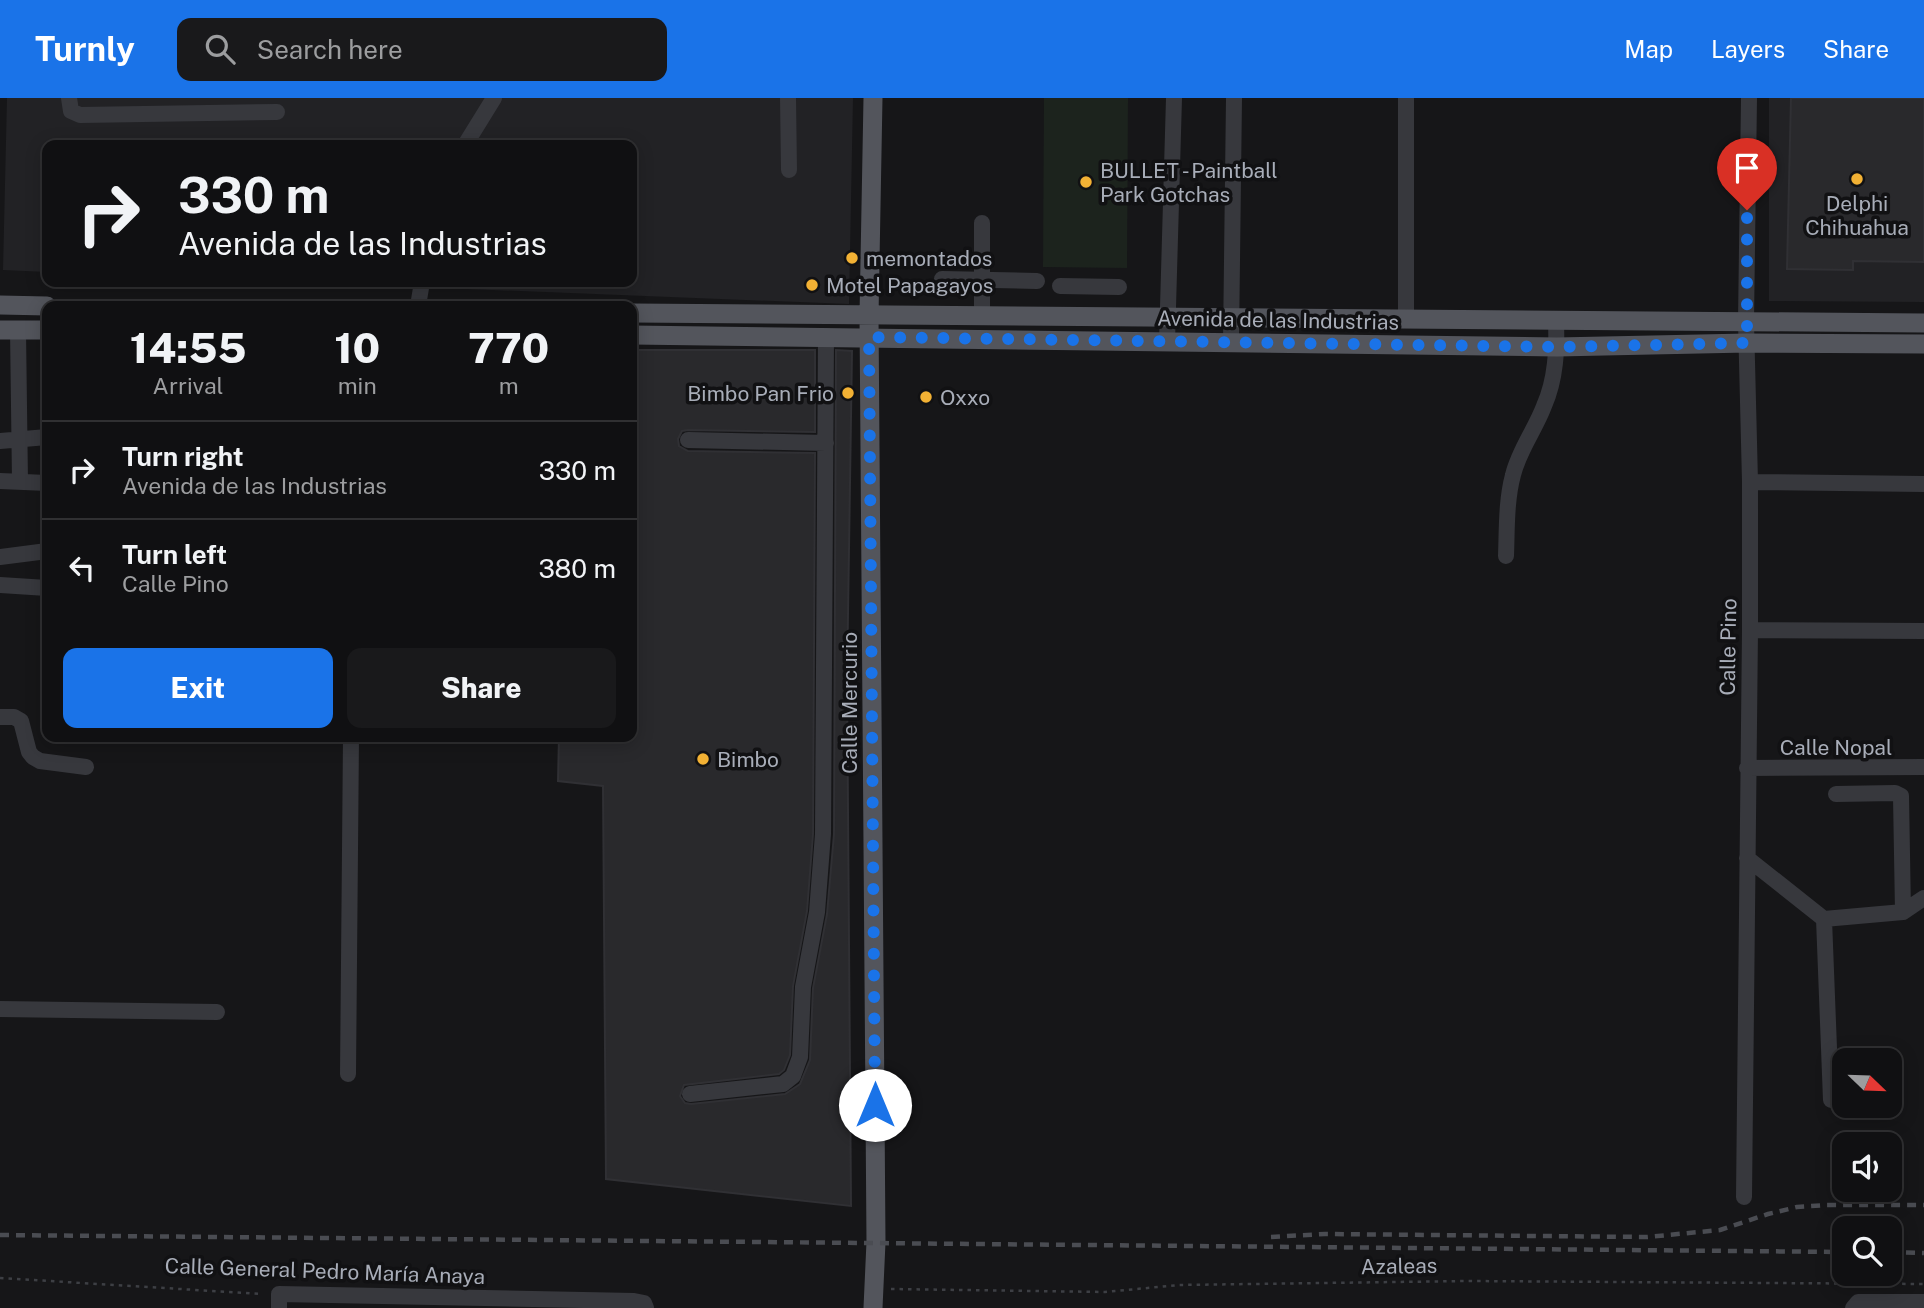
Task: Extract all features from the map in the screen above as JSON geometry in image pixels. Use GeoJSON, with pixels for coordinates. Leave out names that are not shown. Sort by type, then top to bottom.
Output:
{"type":"FeatureCollection","features":[{"type":"Feature","properties":{"kind":"main road","name":"Calle Mercurio"},"geometry":{"type":"LineString","coordinates":[[873,98],[869,337],[876,1242],[874,1298]]}},
{"type":"Feature","properties":{"kind":"main road"},"geometry":{"type":"LineString","coordinates":[[0,305],[42,306]]}},
{"type":"Feature","properties":{"kind":"main road","name":"Avenida de las Industrias"},"geometry":{"type":"LineString","coordinates":[[637,313],[800,326],[826,336],[1557,347],[1747,343],[1924,344]]}},
{"type":"Feature","properties":{"kind":"main road","name":"Avenida de las Industrias"},"geometry":{"type":"LineString","coordinates":[[637,335],[800,326],[869,316],[1924,323]]}},
{"type":"Feature","properties":{"kind":"main road"},"geometry":{"type":"LineString","coordinates":[[1436,344],[1437,320]]}},
{"type":"Feature","properties":{"kind":"main road"},"geometry":{"type":"LineString","coordinates":[[9,330],[42,330]]}},
{"type":"Feature","properties":{"kind":"street"},"geometry":{"type":"LineString","coordinates":[[69,98],[71,111],[80,115],[277,112]]}},
{"type":"Feature","properties":{"kind":"street"},"geometry":{"type":"LineString","coordinates":[[468,140],[494,98]]}},
{"type":"Feature","properties":{"kind":"street"},"geometry":{"type":"LineString","coordinates":[[788,98],[789,170]]}},
{"type":"Feature","properties":{"kind":"street"},"geometry":{"type":"LineString","coordinates":[[1167,342],[1174,98]]}},
{"type":"Feature","properties":{"kind":"street"},"geometry":{"type":"LineString","coordinates":[[1230,342],[1234,98]]}},
{"type":"Feature","properties":{"kind":"street"},"geometry":{"type":"LineString","coordinates":[[1406,98],[1406,319]]}},
{"type":"Feature","properties":{"kind":"street","name":"Calle Pino"},"geometry":{"type":"LineString","coordinates":[[1744,1198],[1750,630],[1746,322],[1749,98]]}},
{"type":"Feature","properties":{"kind":"street"},"geometry":{"type":"LineString","coordinates":[[982,223],[982,317]]}},
{"type":"Feature","properties":{"kind":"street"},"geometry":{"type":"LineString","coordinates":[[942,279],[1037,281]]}},
{"type":"Feature","properties":{"kind":"street"},"geometry":{"type":"LineString","coordinates":[[1060,286],[1119,287]]}},
{"type":"Feature","properties":{"kind":"street"},"geometry":{"type":"LineString","coordinates":[[1092,287],[1093,318]]}},
{"type":"Feature","properties":{"kind":"street"},"geometry":{"type":"LineString","coordinates":[[1506,556],[1512,475],[1544,407],[1550,388],[1557,347],[1556,320]]}},
{"type":"Feature","properties":{"kind":"street"},"geometry":{"type":"LineString","coordinates":[[9,330],[20,482]]}},
{"type":"Feature","properties":{"kind":"street"},"geometry":{"type":"LineString","coordinates":[[690,1094],[779,1086],[793,1076],[800,1057],[804,973],[817,912],[822,845],[826,336]]}},
{"type":"Feature","properties":{"kind":"street"},"geometry":{"type":"LineString","coordinates":[[0,441],[42,438]]}},
{"type":"Feature","properties":{"kind":"street"},"geometry":{"type":"LineString","coordinates":[[688,440],[826,443]]}},
{"type":"Feature","properties":{"kind":"street"},"geometry":{"type":"LineString","coordinates":[[0,481],[42,483]]}},
{"type":"Feature","properties":{"kind":"street"},"geometry":{"type":"LineString","coordinates":[[1750,482],[1924,484]]}},
{"type":"Feature","properties":{"kind":"street"},"geometry":{"type":"LineString","coordinates":[[0,557],[42,552]]}},
{"type":"Feature","properties":{"kind":"street"},"geometry":{"type":"LineString","coordinates":[[0,585],[42,587]]}},
{"type":"Feature","properties":{"kind":"street"},"geometry":{"type":"LineString","coordinates":[[1750,630],[1924,631]]}},
{"type":"Feature","properties":{"kind":"street"},"geometry":{"type":"LineString","coordinates":[[0,716],[14,717],[21,721],[29,752],[36,759],[86,767]]}},
{"type":"Feature","properties":{"kind":"street"},"geometry":{"type":"LineString","coordinates":[[348,1074],[351,742]]}},
{"type":"Feature","properties":{"kind":"street","name":"Calle Nopal"},"geometry":{"type":"LineString","coordinates":[[1747,768],[1924,767]]}},
{"type":"Feature","properties":{"kind":"street"},"geometry":{"type":"LineString","coordinates":[[1836,794],[1895,793],[1901,796],[1903,912]]}},
{"type":"Feature","properties":{"kind":"street"},"geometry":{"type":"LineString","coordinates":[[1746,858],[1824,919],[1903,912],[1924,898]]}},
{"type":"Feature","properties":{"kind":"street"},"geometry":{"type":"LineString","coordinates":[[1824,919],[1831,1100]]}},
{"type":"Feature","properties":{"kind":"street"},"geometry":{"type":"LineString","coordinates":[[0,1009],[217,1012]]}},
{"type":"Feature","properties":{"kind":"street","name":"Calle General Pedro María Anaya"},"geometry":{"type":"LineString","coordinates":[[279,1301],[640,1301],[646,1308]]}},
{"type":"Feature","properties":{"kind":"street"},"geometry":{"type":"LineString","coordinates":[[1853,1308],[1858,1302],[1922,1302]]}},
{"type":"Feature","properties":{"kind":"path","name":"Calle General Pedro María Anaya"},"geometry":{"type":"LineString","coordinates":[[0,1278],[279,1301]]}},
{"type":"Feature","properties":{"kind":"path","name":"Azaleas"},"geometry":{"type":"LineString","coordinates":[[874,1298],[1105,1292],[1179,1285],[1467,1281],[1924,1284]]}},
{"type":"Feature","properties":{"kind":"shaded area"},"geometry":{"type":"Polygon","coordinates":[[[7,98],[853,98],[849,304],[416,287],[637,287],[637,140],[42,140],[42,272],[3,270],[7,98]]]}},
{"type":"Feature","properties":{"kind":"shaded area","name":"BULLET - Paintball Park Gotchas"},"geometry":{"type":"Polygon","coordinates":[[[1044,98],[1128,98],[1127,268],[1043,267],[1044,98]]]}},
{"type":"Feature","properties":{"kind":"shaded area","name":"Delphi Chihuahua"},"geometry":{"type":"Polygon","coordinates":[[[1769,98],[1924,98],[1924,302],[1769,301],[1769,98]]]}},
{"type":"Feature","properties":{"kind":"building","name":"Delphi Chihuahua"},"geometry":{"type":"Polygon","coordinates":[[[1791,98],[1924,98],[1924,262],[1853,261],[1853,270],[1787,269],[1791,98]]]}},
{"type":"Feature","properties":{"kind":"building","name":"Bimbo"},"geometry":{"type":"Polygon","coordinates":[[[637,350],[815,350],[815,432],[688,430],[682,431],[678,439],[679,446],[688,451],[815,453],[813,834],[807,911],[793,986],[790,1055],[784,1070],[779,1074],[684,1085],[680,1096],[685,1103],[691,1104],[785,1094],[800,1084],[810,1060],[813,988],[827,914],[834,834],[836,350],[852,351],[847,680],[851,1206],[606,1179],[603,786],[558,781],[559,742],[637,742],[637,350]]]}},
{"type":"Feature","properties":{"kind":"railway"},"geometry":{"type":"LineString","coordinates":[[1271,1237],[1325,1234],[1647,1237],[1720,1230],[1797,1207],[1924,1205]]}},
{"type":"Feature","properties":{"kind":"railway"},"geometry":{"type":"LineString","coordinates":[[0,1235],[1832,1252]]}},
{"type":"Feature","properties":{"kind":"railway"},"geometry":{"type":"LineString","coordinates":[[1902,1252],[1924,1253]]}},
{"type":"Feature","properties":{"kind":"place","name":"Delphi Chihuahua"},"geometry":{"type":"Point","coordinates":[1857,179]}},
{"type":"Feature","properties":{"kind":"place","name":"BULLET - Paintball Park Gotchas"},"geometry":{"type":"Point","coordinates":[1086,182]}},
{"type":"Feature","properties":{"kind":"place","name":"memontados"},"geometry":{"type":"Point","coordinates":[852,258]}},
{"type":"Feature","properties":{"kind":"place","name":"Motel Papagayos"},"geometry":{"type":"Point","coordinates":[812,285]}},
{"type":"Feature","properties":{"kind":"place","name":"Bimbo Pan Frio"},"geometry":{"type":"Point","coordinates":[848,393]}},
{"type":"Feature","properties":{"kind":"place","name":"Oxxo"},"geometry":{"type":"Point","coordinates":[926,397]}},
{"type":"Feature","properties":{"kind":"place","name":"Bimbo"},"geometry":{"type":"Point","coordinates":[703,759]}},
{"type":"Feature","properties":{"kind":"route"},"geometry":{"type":"LineString","coordinates":[[875,1105],[869,337],[1557,347],[1747,343],[1747,210]]}}]}
